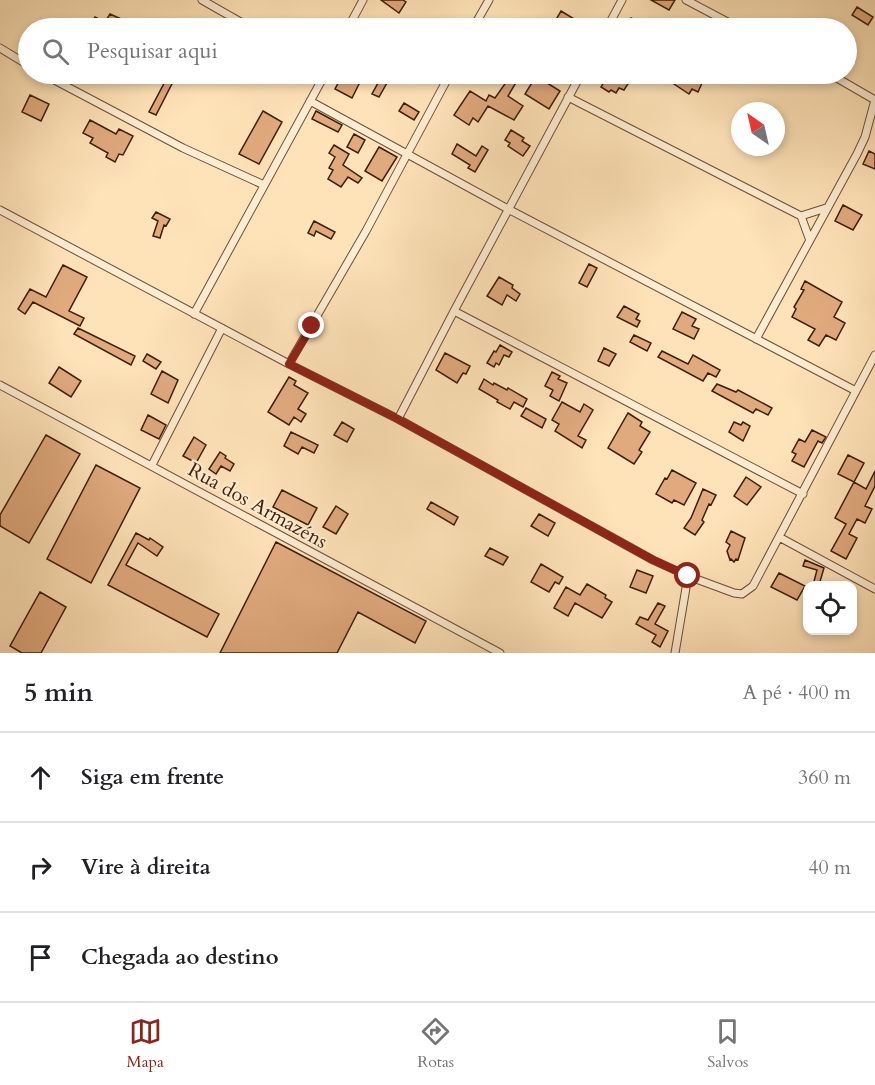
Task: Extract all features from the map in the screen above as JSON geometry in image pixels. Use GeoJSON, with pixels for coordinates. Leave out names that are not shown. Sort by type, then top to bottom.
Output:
{"type":"FeatureCollection","features":[{"type":"Feature","properties":{"kind":"street"},"geometry":{"type":"LineString","coordinates":[[202,0],[234,18]]}},
{"type":"Feature","properties":{"kind":"street"},"geometry":{"type":"LineString","coordinates":[[353,18],[363,0]]}},
{"type":"Feature","properties":{"kind":"street"},"geometry":{"type":"LineString","coordinates":[[479,18],[489,0]]}},
{"type":"Feature","properties":{"kind":"street"},"geometry":{"type":"LineString","coordinates":[[612,18],[622,0]]}},
{"type":"Feature","properties":{"kind":"street"},"geometry":{"type":"LineString","coordinates":[[686,0],[720,18]]}},
{"type":"Feature","properties":{"kind":"street"},"geometry":{"type":"LineString","coordinates":[[0,48],[18,59]]}},
{"type":"Feature","properties":{"kind":"street"},"geometry":{"type":"LineString","coordinates":[[62,84],[183,148],[264,184]]}},
{"type":"Feature","properties":{"kind":"street"},"geometry":{"type":"LineString","coordinates":[[194,314],[319,84]]}},
{"type":"Feature","properties":{"kind":"street"},"geometry":{"type":"LineString","coordinates":[[289,364],[326,302],[445,84]]}},
{"type":"Feature","properties":{"kind":"street"},"geometry":{"type":"LineString","coordinates":[[398,419],[575,84]]}},
{"type":"Feature","properties":{"kind":"street"},"geometry":{"type":"LineString","coordinates":[[756,339],[865,137],[875,100],[847,84]]}},
{"type":"Feature","properties":{"kind":"street"},"geometry":{"type":"LineString","coordinates":[[568,97],[801,216],[809,238]]}},
{"type":"Feature","properties":{"kind":"street"},"geometry":{"type":"LineString","coordinates":[[310,101],[508,209],[856,391]]}},
{"type":"Feature","properties":{"kind":"street"},"geometry":{"type":"LineString","coordinates":[[801,216],[826,208]]}},
{"type":"Feature","properties":{"kind":"street"},"geometry":{"type":"LineString","coordinates":[[0,210],[289,364],[398,419],[653,560],[734,593],[742,594],[753,586],[875,355]]}},
{"type":"Feature","properties":{"kind":"street"},"geometry":{"type":"LineString","coordinates":[[454,311],[803,494]]}},
{"type":"Feature","properties":{"kind":"street"},"geometry":{"type":"LineString","coordinates":[[152,465],[222,328]]}},
{"type":"Feature","properties":{"kind":"street","name":"Rua dos Armazéns"},"geometry":{"type":"LineString","coordinates":[[0,385],[500,653]]}},
{"type":"Feature","properties":{"kind":"street"},"geometry":{"type":"LineString","coordinates":[[779,537],[875,588]]}},
{"type":"Feature","properties":{"kind":"street"},"geometry":{"type":"LineString","coordinates":[[675,653],[688,576]]}},
{"type":"Feature","properties":{"kind":"building"},"geometry":{"type":"Polygon","coordinates":[[[381,0],[403,0],[406,2],[399,13],[381,0]]]}},
{"type":"Feature","properties":{"kind":"building"},"geometry":{"type":"Polygon","coordinates":[[[651,0],[675,0],[669,10],[651,0]]]}},
{"type":"Feature","properties":{"kind":"building"},"geometry":{"type":"Polygon","coordinates":[[[857,7],[873,17],[868,25],[852,15],[857,7]]]}},
{"type":"Feature","properties":{"kind":"building"},"geometry":{"type":"Polygon","coordinates":[[[561,11],[573,18],[557,18],[561,11]]]}},
{"type":"Feature","properties":{"kind":"building"},"geometry":{"type":"Polygon","coordinates":[[[110,14],[119,18],[108,18],[110,14]]]}},
{"type":"Feature","properties":{"kind":"building"},"geometry":{"type":"Polygon","coordinates":[[[164,84],[172,84],[156,115],[149,112],[164,84]]]}},
{"type":"Feature","properties":{"kind":"building"},"geometry":{"type":"Polygon","coordinates":[[[338,84],[359,84],[352,98],[335,89],[338,84]]]}},
{"type":"Feature","properties":{"kind":"building"},"geometry":{"type":"Polygon","coordinates":[[[378,84],[386,84],[379,97],[372,94],[378,84]]]}},
{"type":"Feature","properties":{"kind":"building"},"geometry":{"type":"Polygon","coordinates":[[[505,84],[515,84],[508,96],[523,106],[514,120],[488,106],[478,122],[473,118],[469,125],[454,115],[470,91],[486,101],[489,95],[495,98],[505,84]]]}},
{"type":"Feature","properties":{"kind":"building"},"geometry":{"type":"Polygon","coordinates":[[[531,84],[549,84],[560,91],[549,109],[525,94],[531,84]]]}},
{"type":"Feature","properties":{"kind":"building"},"geometry":{"type":"Polygon","coordinates":[[[603,84],[628,84],[624,90],[619,88],[616,93],[601,87],[603,84]]]}},
{"type":"Feature","properties":{"kind":"building"},"geometry":{"type":"Polygon","coordinates":[[[674,84],[702,84],[698,92],[692,89],[689,94],[674,84]]]}},
{"type":"Feature","properties":{"kind":"building"},"geometry":{"type":"Polygon","coordinates":[[[30,95],[49,104],[41,121],[22,112],[30,95]]]}},
{"type":"Feature","properties":{"kind":"building"},"geometry":{"type":"Polygon","coordinates":[[[404,103],[419,112],[414,120],[399,111],[404,103]]]}},
{"type":"Feature","properties":{"kind":"building"},"geometry":{"type":"Polygon","coordinates":[[[263,111],[282,122],[259,164],[239,154],[263,111]]]}},
{"type":"Feature","properties":{"kind":"building"},"geometry":{"type":"Polygon","coordinates":[[[316,111],[342,125],[338,132],[312,119],[316,111]]]}},
{"type":"Feature","properties":{"kind":"building"},"geometry":{"type":"Polygon","coordinates":[[[90,120],[116,134],[119,129],[133,136],[123,155],[119,154],[115,162],[106,157],[108,153],[90,143],[93,138],[83,133],[90,120]]]}},
{"type":"Feature","properties":{"kind":"building"},"geometry":{"type":"Polygon","coordinates":[[[511,130],[524,138],[522,141],[530,146],[523,156],[508,146],[510,143],[505,140],[511,130]]]}},
{"type":"Feature","properties":{"kind":"building"},"geometry":{"type":"Polygon","coordinates":[[[354,134],[365,140],[358,153],[347,147],[354,134]]]}},
{"type":"Feature","properties":{"kind":"building"},"geometry":{"type":"Polygon","coordinates":[[[457,144],[476,156],[482,146],[488,150],[475,172],[468,168],[470,165],[452,154],[457,144]]]}},
{"type":"Feature","properties":{"kind":"building"},"geometry":{"type":"Polygon","coordinates":[[[334,145],[349,154],[343,165],[362,178],[358,183],[348,177],[341,187],[328,179],[333,170],[329,168],[335,157],[329,153],[334,145]]]}},
{"type":"Feature","properties":{"kind":"building"},"geometry":{"type":"Polygon","coordinates":[[[379,147],[397,157],[382,181],[365,171],[379,147]]]}},
{"type":"Feature","properties":{"kind":"building"},"geometry":{"type":"Polygon","coordinates":[[[869,151],[875,154],[875,169],[863,164],[869,151]]]}},
{"type":"Feature","properties":{"kind":"building"},"geometry":{"type":"Polygon","coordinates":[[[843,205],[862,215],[853,230],[835,221],[843,205]]]}},
{"type":"Feature","properties":{"kind":"building"},"geometry":{"type":"Polygon","coordinates":[[[156,212],[170,219],[166,226],[164,225],[160,238],[153,236],[158,221],[152,218],[156,212]]]}},
{"type":"Feature","properties":{"kind":"building"},"geometry":{"type":"Polygon","coordinates":[[[314,221],[335,232],[331,239],[316,231],[314,236],[308,233],[314,221]]]}},
{"type":"Feature","properties":{"kind":"building"},"geometry":{"type":"Polygon","coordinates":[[[589,264],[597,268],[587,287],[579,283],[589,264]]]}},
{"type":"Feature","properties":{"kind":"building"},"geometry":{"type":"Polygon","coordinates":[[[63,265],[87,277],[69,311],[84,318],[80,326],[33,302],[25,314],[18,309],[30,289],[46,297],[63,265]]]}},
{"type":"Feature","properties":{"kind":"building"},"geometry":{"type":"Polygon","coordinates":[[[499,277],[513,285],[512,288],[520,294],[516,301],[507,295],[502,305],[487,296],[499,277]]]}},
{"type":"Feature","properties":{"kind":"building"},"geometry":{"type":"Polygon","coordinates":[[[805,281],[842,302],[834,317],[845,323],[836,340],[826,335],[819,346],[808,340],[815,329],[792,317],[796,309],[794,307],[804,290],[801,289],[805,281]]]}},
{"type":"Feature","properties":{"kind":"building"},"geometry":{"type":"Polygon","coordinates":[[[624,306],[639,314],[636,319],[640,321],[637,327],[617,317],[624,306]]]}},
{"type":"Feature","properties":{"kind":"building"},"geometry":{"type":"Polygon","coordinates":[[[682,312],[696,319],[692,326],[699,329],[694,339],[673,329],[682,312]]]}},
{"type":"Feature","properties":{"kind":"building"},"geometry":{"type":"Polygon","coordinates":[[[78,328],[135,356],[131,365],[74,334],[78,328]]]}},
{"type":"Feature","properties":{"kind":"building"},"geometry":{"type":"Polygon","coordinates":[[[634,335],[651,343],[647,351],[630,342],[634,335]]]}},
{"type":"Feature","properties":{"kind":"building"},"geometry":{"type":"Polygon","coordinates":[[[500,345],[512,352],[509,357],[504,355],[499,365],[496,363],[494,367],[487,363],[500,345]]]}},
{"type":"Feature","properties":{"kind":"building"},"geometry":{"type":"Polygon","coordinates":[[[604,348],[616,354],[609,366],[598,361],[604,348]]]}},
{"type":"Feature","properties":{"kind":"building"},"geometry":{"type":"Polygon","coordinates":[[[662,351],[688,364],[693,355],[720,370],[716,377],[708,373],[703,381],[658,357],[662,351]]]}},
{"type":"Feature","properties":{"kind":"building"},"geometry":{"type":"Polygon","coordinates":[[[445,353],[470,366],[457,383],[436,370],[445,353]]]}},
{"type":"Feature","properties":{"kind":"building"},"geometry":{"type":"Polygon","coordinates":[[[147,354],[161,362],[156,369],[143,361],[147,354]]]}},
{"type":"Feature","properties":{"kind":"building"},"geometry":{"type":"Polygon","coordinates":[[[59,367],[81,381],[71,397],[49,383],[59,367]]]}},
{"type":"Feature","properties":{"kind":"building"},"geometry":{"type":"Polygon","coordinates":[[[162,371],[178,380],[168,403],[151,394],[162,371]]]}},
{"type":"Feature","properties":{"kind":"building"},"geometry":{"type":"Polygon","coordinates":[[[552,372],[560,376],[558,379],[567,383],[559,401],[550,396],[553,390],[545,386],[552,372]]]}},
{"type":"Feature","properties":{"kind":"building"},"geometry":{"type":"Polygon","coordinates":[[[289,377],[296,381],[294,385],[308,393],[298,409],[306,414],[301,422],[294,417],[289,425],[268,412],[289,377]]]}},
{"type":"Feature","properties":{"kind":"building"},"geometry":{"type":"Polygon","coordinates":[[[484,379],[493,385],[494,383],[507,390],[508,388],[527,399],[523,407],[514,402],[510,409],[497,402],[498,400],[479,389],[484,379]]]}},
{"type":"Feature","properties":{"kind":"building"},"geometry":{"type":"Polygon","coordinates":[[[717,384],[736,392],[738,390],[772,408],[768,415],[756,409],[753,413],[712,391],[717,384]]]}},
{"type":"Feature","properties":{"kind":"building"},"geometry":{"type":"Polygon","coordinates":[[[562,402],[580,412],[584,404],[593,410],[578,436],[586,440],[582,448],[555,431],[559,424],[552,420],[562,402]]]}},
{"type":"Feature","properties":{"kind":"building"},"geometry":{"type":"Polygon","coordinates":[[[526,408],[546,419],[542,428],[521,416],[526,408]]]}},
{"type":"Feature","properties":{"kind":"building"},"geometry":{"type":"Polygon","coordinates":[[[628,413],[642,422],[640,426],[650,432],[634,464],[608,448],[628,413]]]}},
{"type":"Feature","properties":{"kind":"building"},"geometry":{"type":"Polygon","coordinates":[[[148,415],[166,425],[159,439],[141,430],[148,415]]]}},
{"type":"Feature","properties":{"kind":"building"},"geometry":{"type":"Polygon","coordinates":[[[342,422],[354,429],[347,442],[334,435],[342,422]]]}},
{"type":"Feature","properties":{"kind":"building"},"geometry":{"type":"Polygon","coordinates":[[[734,422],[741,425],[743,422],[750,426],[743,441],[729,432],[734,422]]]}},
{"type":"Feature","properties":{"kind":"building"},"geometry":{"type":"Polygon","coordinates":[[[812,430],[826,437],[822,443],[818,441],[804,467],[792,461],[796,454],[792,452],[799,439],[805,442],[812,430]]]}},
{"type":"Feature","properties":{"kind":"building"},"geometry":{"type":"Polygon","coordinates":[[[291,432],[318,445],[314,453],[302,447],[298,454],[284,446],[291,432]]]}},
{"type":"Feature","properties":{"kind":"building"},"geometry":{"type":"Polygon","coordinates":[[[46,435],[80,454],[29,543],[0,526],[0,515],[46,435]]]}},
{"type":"Feature","properties":{"kind":"building"},"geometry":{"type":"Polygon","coordinates":[[[194,437],[206,445],[196,463],[183,456],[194,437]]]}},
{"type":"Feature","properties":{"kind":"building"},"geometry":{"type":"Polygon","coordinates":[[[220,452],[234,464],[230,471],[221,466],[216,474],[209,469],[220,452]]]}},
{"type":"Feature","properties":{"kind":"building"},"geometry":{"type":"Polygon","coordinates":[[[848,455],[864,463],[854,482],[838,474],[848,455]]]}},
{"type":"Feature","properties":{"kind":"building"},"geometry":{"type":"Polygon","coordinates":[[[96,465],[140,488],[91,583],[47,559],[96,465]]]}},
{"type":"Feature","properties":{"kind":"building"},"geometry":{"type":"Polygon","coordinates":[[[672,470],[696,483],[684,505],[674,500],[672,503],[656,494],[672,470]]]}},
{"type":"Feature","properties":{"kind":"building"},"geometry":{"type":"Polygon","coordinates":[[[875,471],[875,486],[865,506],[872,509],[865,523],[857,519],[849,534],[857,538],[846,559],[831,551],[846,524],[835,518],[854,482],[866,489],[875,471]]]}},
{"type":"Feature","properties":{"kind":"building"},"geometry":{"type":"Polygon","coordinates":[[[746,477],[761,487],[747,505],[734,496],[746,477]]]}},
{"type":"Feature","properties":{"kind":"building"},"geometry":{"type":"Polygon","coordinates":[[[703,489],[716,495],[711,505],[709,504],[702,520],[704,522],[695,535],[684,528],[691,518],[703,489]]]}},
{"type":"Feature","properties":{"kind":"building"},"geometry":{"type":"Polygon","coordinates":[[[282,490],[317,508],[308,525],[273,507],[282,490]]]}},
{"type":"Feature","properties":{"kind":"building"},"geometry":{"type":"Polygon","coordinates":[[[431,502],[458,517],[454,525],[427,509],[431,502]]]}},
{"type":"Feature","properties":{"kind":"building"},"geometry":{"type":"Polygon","coordinates":[[[336,506],[348,514],[336,534],[323,527],[336,506]]]}},
{"type":"Feature","properties":{"kind":"building"},"geometry":{"type":"Polygon","coordinates":[[[539,514],[555,523],[548,536],[531,526],[539,514]]]}},
{"type":"Feature","properties":{"kind":"building"},"geometry":{"type":"Polygon","coordinates":[[[731,531],[745,538],[738,560],[734,562],[730,560],[727,551],[730,545],[726,542],[731,531]]]}},
{"type":"Feature","properties":{"kind":"building"},"geometry":{"type":"Polygon","coordinates":[[[136,533],[149,540],[150,538],[163,547],[157,556],[138,543],[126,565],[219,614],[207,637],[108,585],[136,533]]]}},
{"type":"Feature","properties":{"kind":"building"},"geometry":{"type":"Polygon","coordinates":[[[276,542],[426,621],[415,643],[358,612],[337,653],[220,653],[276,542]]]}},
{"type":"Feature","properties":{"kind":"building"},"geometry":{"type":"Polygon","coordinates":[[[490,548],[508,557],[503,565],[485,556],[490,548]]]}},
{"type":"Feature","properties":{"kind":"building"},"geometry":{"type":"Polygon","coordinates":[[[805,560],[824,568],[820,581],[814,581],[817,570],[803,566],[805,560]]]}},
{"type":"Feature","properties":{"kind":"building"},"geometry":{"type":"Polygon","coordinates":[[[541,564],[563,577],[559,584],[555,582],[549,592],[531,582],[541,564]]]}},
{"type":"Feature","properties":{"kind":"building"},"geometry":{"type":"Polygon","coordinates":[[[637,570],[653,576],[646,593],[630,587],[637,570]]]}},
{"type":"Feature","properties":{"kind":"building"},"geometry":{"type":"Polygon","coordinates":[[[779,573],[803,585],[803,590],[797,600],[771,587],[779,573]]]}},
{"type":"Feature","properties":{"kind":"building"},"geometry":{"type":"Polygon","coordinates":[[[587,584],[606,595],[605,598],[612,602],[602,618],[575,603],[568,616],[554,608],[566,587],[580,595],[587,584]]]}},
{"type":"Feature","properties":{"kind":"building"},"geometry":{"type":"Polygon","coordinates":[[[40,592],[66,607],[41,653],[22,653],[10,646],[40,592]]]}},
{"type":"Feature","properties":{"kind":"building"},"geometry":{"type":"Polygon","coordinates":[[[658,603],[665,606],[655,624],[668,631],[660,647],[652,642],[656,635],[636,624],[640,617],[648,620],[658,603]]]}},
{"type":"Feature","properties":{"kind":"route"},"geometry":{"type":"LineString","coordinates":[[312,326],[289,364],[398,419],[626,543],[653,560],[688,576]]}}]}
